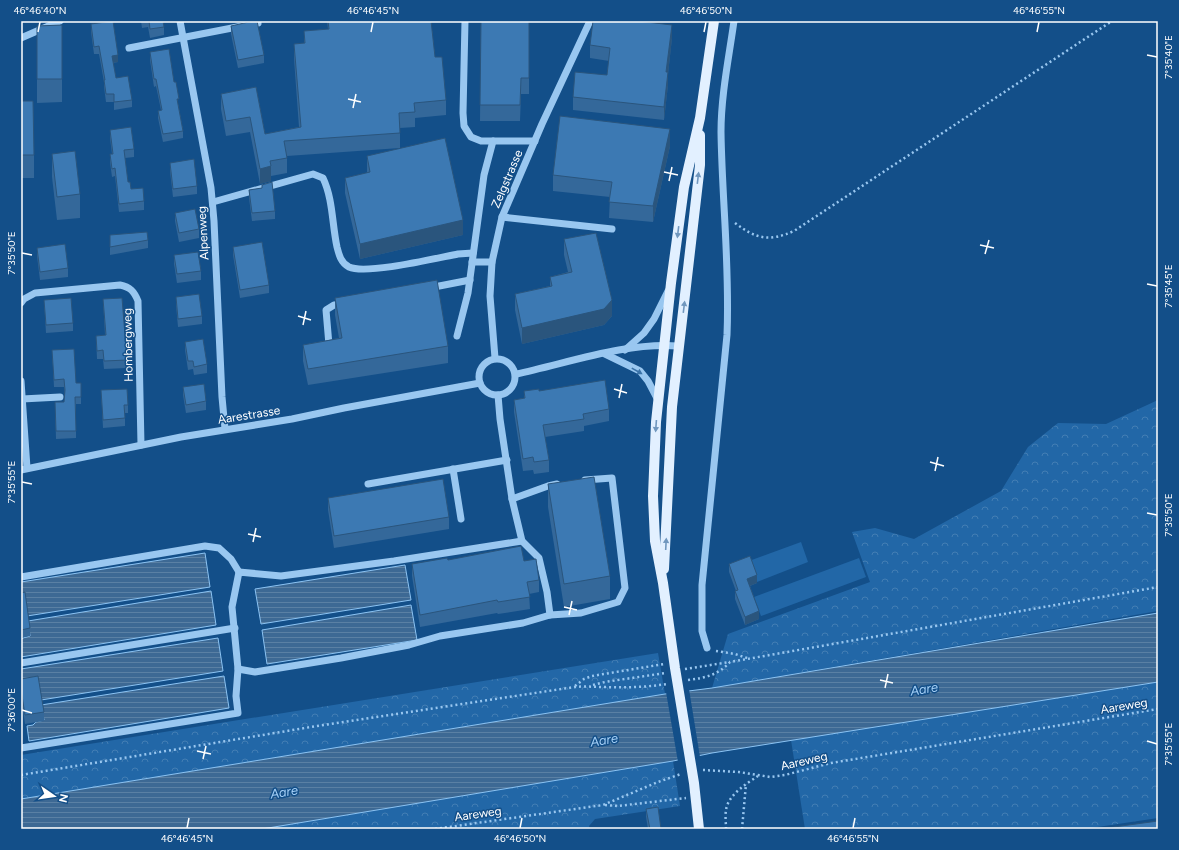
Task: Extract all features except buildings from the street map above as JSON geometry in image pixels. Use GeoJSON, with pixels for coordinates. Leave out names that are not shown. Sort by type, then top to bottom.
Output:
{"type":"FeatureCollection","features":[{"type":"Feature","properties":{"kind":"main road"},"geometry":{"type":"LineString","coordinates":[[699,829],[696,796],[663,583],[655,541],[653,518],[653,475],[658,400],[671,283],[684,187],[700,118],[714,21]]}},
{"type":"Feature","properties":{"kind":"main road"},"geometry":{"type":"LineString","coordinates":[[663,583],[669,441],[678,346],[700,165],[700,118]]}},
{"type":"Feature","properties":{"kind":"street","name":"Alpenweg"},"geometry":{"type":"LineString","coordinates":[[180,21],[213,202],[222,397],[225,430]]}},
{"type":"Feature","properties":{"kind":"street"},"geometry":{"type":"LineString","coordinates":[[465,21],[464,126],[471,137],[481,141],[535,141]]}},
{"type":"Feature","properties":{"kind":"street","name":"Zelgstrasse"},"geometry":{"type":"LineString","coordinates":[[495,358],[490,296],[492,262],[502,217],[590,21]]}},
{"type":"Feature","properties":{"kind":"street"},"geometry":{"type":"LineString","coordinates":[[707,648],[702,631],[702,585],[727,335],[728,281],[721,131],[723,98],[734,21]]}},
{"type":"Feature","properties":{"kind":"street"},"geometry":{"type":"LineString","coordinates":[[21,38],[57,22]]}},
{"type":"Feature","properties":{"kind":"street"},"geometry":{"type":"LineString","coordinates":[[129,48],[258,23]]}},
{"type":"Feature","properties":{"kind":"street"},"geometry":{"type":"LineString","coordinates":[[457,336],[468,293],[484,175],[493,141]]}},
{"type":"Feature","properties":{"kind":"street"},"geometry":{"type":"LineString","coordinates":[[213,202],[313,174],[323,178],[328,188],[340,259],[350,267],[367,270],[458,254],[473,253]]}},
{"type":"Feature","properties":{"kind":"street"},"geometry":{"type":"LineString","coordinates":[[502,217],[612,229]]}},
{"type":"Feature","properties":{"kind":"street"},"geometry":{"type":"LineString","coordinates":[[472,262],[492,262]]}},
{"type":"Feature","properties":{"kind":"street"},"geometry":{"type":"LineString","coordinates":[[424,288],[470,280]]}},
{"type":"Feature","properties":{"kind":"street"},"geometry":{"type":"LineString","coordinates":[[625,350],[644,333],[654,319],[671,283]]}},
{"type":"Feature","properties":{"kind":"street","name":"Hombergweg"},"geometry":{"type":"LineString","coordinates":[[21,303],[24,299],[35,293],[120,285],[129,287],[135,293],[138,301],[142,445]]}},
{"type":"Feature","properties":{"kind":"street"},"geometry":{"type":"LineString","coordinates":[[329,346],[326,310],[334,305],[349,303]]}},
{"type":"Feature","properties":{"kind":"street"},"geometry":{"type":"LineString","coordinates":[[516,374],[652,345],[678,346]]}},
{"type":"Feature","properties":{"kind":"street"},"geometry":{"type":"LineString","coordinates":[[605,354],[640,371],[648,381],[658,400]]}},
{"type":"Feature","properties":{"kind":"street"},"geometry":{"type":"LineString","coordinates":[[495,358],[505,360],[510,363],[516,374],[514,385],[505,394],[498,395],[487,392],[480,383],[480,369],[488,360],[495,358]]}},
{"type":"Feature","properties":{"kind":"street"},"geometry":{"type":"LineString","coordinates":[[21,381],[24,469]]}},
{"type":"Feature","properties":{"kind":"street","name":"Aarestrasse"},"geometry":{"type":"LineString","coordinates":[[24,469],[142,445],[292,419],[480,383]]}},
{"type":"Feature","properties":{"kind":"street"},"geometry":{"type":"LineString","coordinates":[[498,395],[500,419],[512,499],[522,541],[539,558],[547,592],[550,615]]}},
{"type":"Feature","properties":{"kind":"street"},"geometry":{"type":"LineString","coordinates":[[22,399],[60,397]]}},
{"type":"Feature","properties":{"kind":"street"},"geometry":{"type":"LineString","coordinates":[[368,484],[507,460]]}},
{"type":"Feature","properties":{"kind":"street"},"geometry":{"type":"LineString","coordinates":[[453,469],[461,519]]}},
{"type":"Feature","properties":{"kind":"street"},"geometry":{"type":"LineString","coordinates":[[238,669],[255,672],[341,658],[409,645],[440,636],[523,623],[550,615],[581,613],[618,602],[625,588],[612,478],[578,480]]}},
{"type":"Feature","properties":{"kind":"street"},"geometry":{"type":"LineString","coordinates":[[512,499],[548,486],[563,483]]}},
{"type":"Feature","properties":{"kind":"street"},"geometry":{"type":"LineString","coordinates":[[239,572],[280,576],[522,541]]}},
{"type":"Feature","properties":{"kind":"street"},"geometry":{"type":"LineString","coordinates":[[21,577],[205,546],[219,548],[231,559],[239,572],[232,607],[238,669],[236,696],[238,713],[21,748]]}},
{"type":"Feature","properties":{"kind":"street"},"geometry":{"type":"LineString","coordinates":[[21,663],[235,628]]}},
{"type":"Feature","properties":{"kind":"path"},"geometry":{"type":"LineString","coordinates":[[725,216],[753,235],[763,238],[783,236],[794,231],[1112,21]]}},
{"type":"Feature","properties":{"kind":"path"},"geometry":{"type":"LineString","coordinates":[[707,648],[714,651],[727,652],[751,659],[1158,587]]}},
{"type":"Feature","properties":{"kind":"path"},"geometry":{"type":"LineString","coordinates":[[21,775],[317,726],[575,687],[584,679],[592,676],[730,662]]}},
{"type":"Feature","properties":{"kind":"path"},"geometry":{"type":"LineString","coordinates":[[590,686],[675,668]]}},
{"type":"Feature","properties":{"kind":"path","name":"Aareweg"},"geometry":{"type":"LineString","coordinates":[[697,771],[717,770],[770,777],[785,775],[831,763],[1158,709]]}},
{"type":"Feature","properties":{"kind":"path","name":"Aareweg"},"geometry":{"type":"LineString","coordinates":[[435,829],[603,805],[658,782],[682,774]]}},
{"type":"Feature","properties":{"kind":"path"},"geometry":{"type":"LineString","coordinates":[[726,829],[725,815],[727,805],[737,792],[758,776]]}},
{"type":"Feature","properties":{"kind":"path"},"geometry":{"type":"LineString","coordinates":[[742,829],[746,784]]}},
{"type":"Feature","properties":{"kind":"path"},"geometry":{"type":"LineString","coordinates":[[603,805],[618,806],[696,796]]}},
{"type":"Feature","properties":{"kind":"green space"},"geometry":{"type":"Polygon","coordinates":[[[1158,400],[1158,611],[712,688],[728,634],[870,582],[852,532],[875,528],[914,539],[1001,491],[1028,447],[1058,423],[1106,424],[1158,400]]]}},
{"type":"Feature","properties":{"kind":"green space"},"geometry":{"type":"Polygon","coordinates":[[[801,542],[808,562],[757,582],[749,561],[801,542]]]}},
{"type":"Feature","properties":{"kind":"green space"},"geometry":{"type":"Polygon","coordinates":[[[859,558],[866,577],[761,616],[754,597],[859,558]]]}},
{"type":"Feature","properties":{"kind":"green space"},"geometry":{"type":"Polygon","coordinates":[[[658,653],[665,694],[21,799],[21,755],[658,653]]]}},
{"type":"Feature","properties":{"kind":"green space"},"geometry":{"type":"Polygon","coordinates":[[[1158,682],[1158,818],[1084,829],[805,829],[791,740],[1158,682]]]}},
{"type":"Feature","properties":{"kind":"green space"},"geometry":{"type":"Polygon","coordinates":[[[673,761],[680,806],[595,819],[589,826],[590,829],[262,829],[673,761]]]}},
{"type":"Feature","properties":{"kind":"water"},"geometry":{"type":"Polygon","coordinates":[[[205,553],[210,587],[27,616],[21,601],[21,582],[205,553]]]}},
{"type":"Feature","properties":{"kind":"water"},"geometry":{"type":"Polygon","coordinates":[[[405,565],[411,600],[261,624],[255,589],[405,565]]]}},
{"type":"Feature","properties":{"kind":"water"},"geometry":{"type":"Polygon","coordinates":[[[211,591],[216,625],[21,657],[21,640],[30,636],[28,621],[211,591]]]}},
{"type":"Feature","properties":{"kind":"water"},"geometry":{"type":"Polygon","coordinates":[[[411,605],[417,640],[267,664],[262,630],[411,605]]]}},
{"type":"Feature","properties":{"kind":"water","name":"Aare"},"geometry":{"type":"Polygon","coordinates":[[[1158,613],[1158,682],[712,753],[673,761],[262,829],[21,829],[21,799],[665,694],[712,688],[1158,613]]]}},
{"type":"Feature","properties":{"kind":"water"},"geometry":{"type":"Polygon","coordinates":[[[218,638],[223,671],[41,700],[21,684],[21,669],[218,638]]]}},
{"type":"Feature","properties":{"kind":"water"},"geometry":{"type":"Polygon","coordinates":[[[224,676],[229,708],[29,741],[27,726],[44,720],[41,705],[224,676]]]}},
{"type":"Feature","properties":{"kind":"pier"},"geometry":{"type":"Polygon","coordinates":[[[689,689],[700,757],[678,762],[666,692],[689,689]]]}}]}
